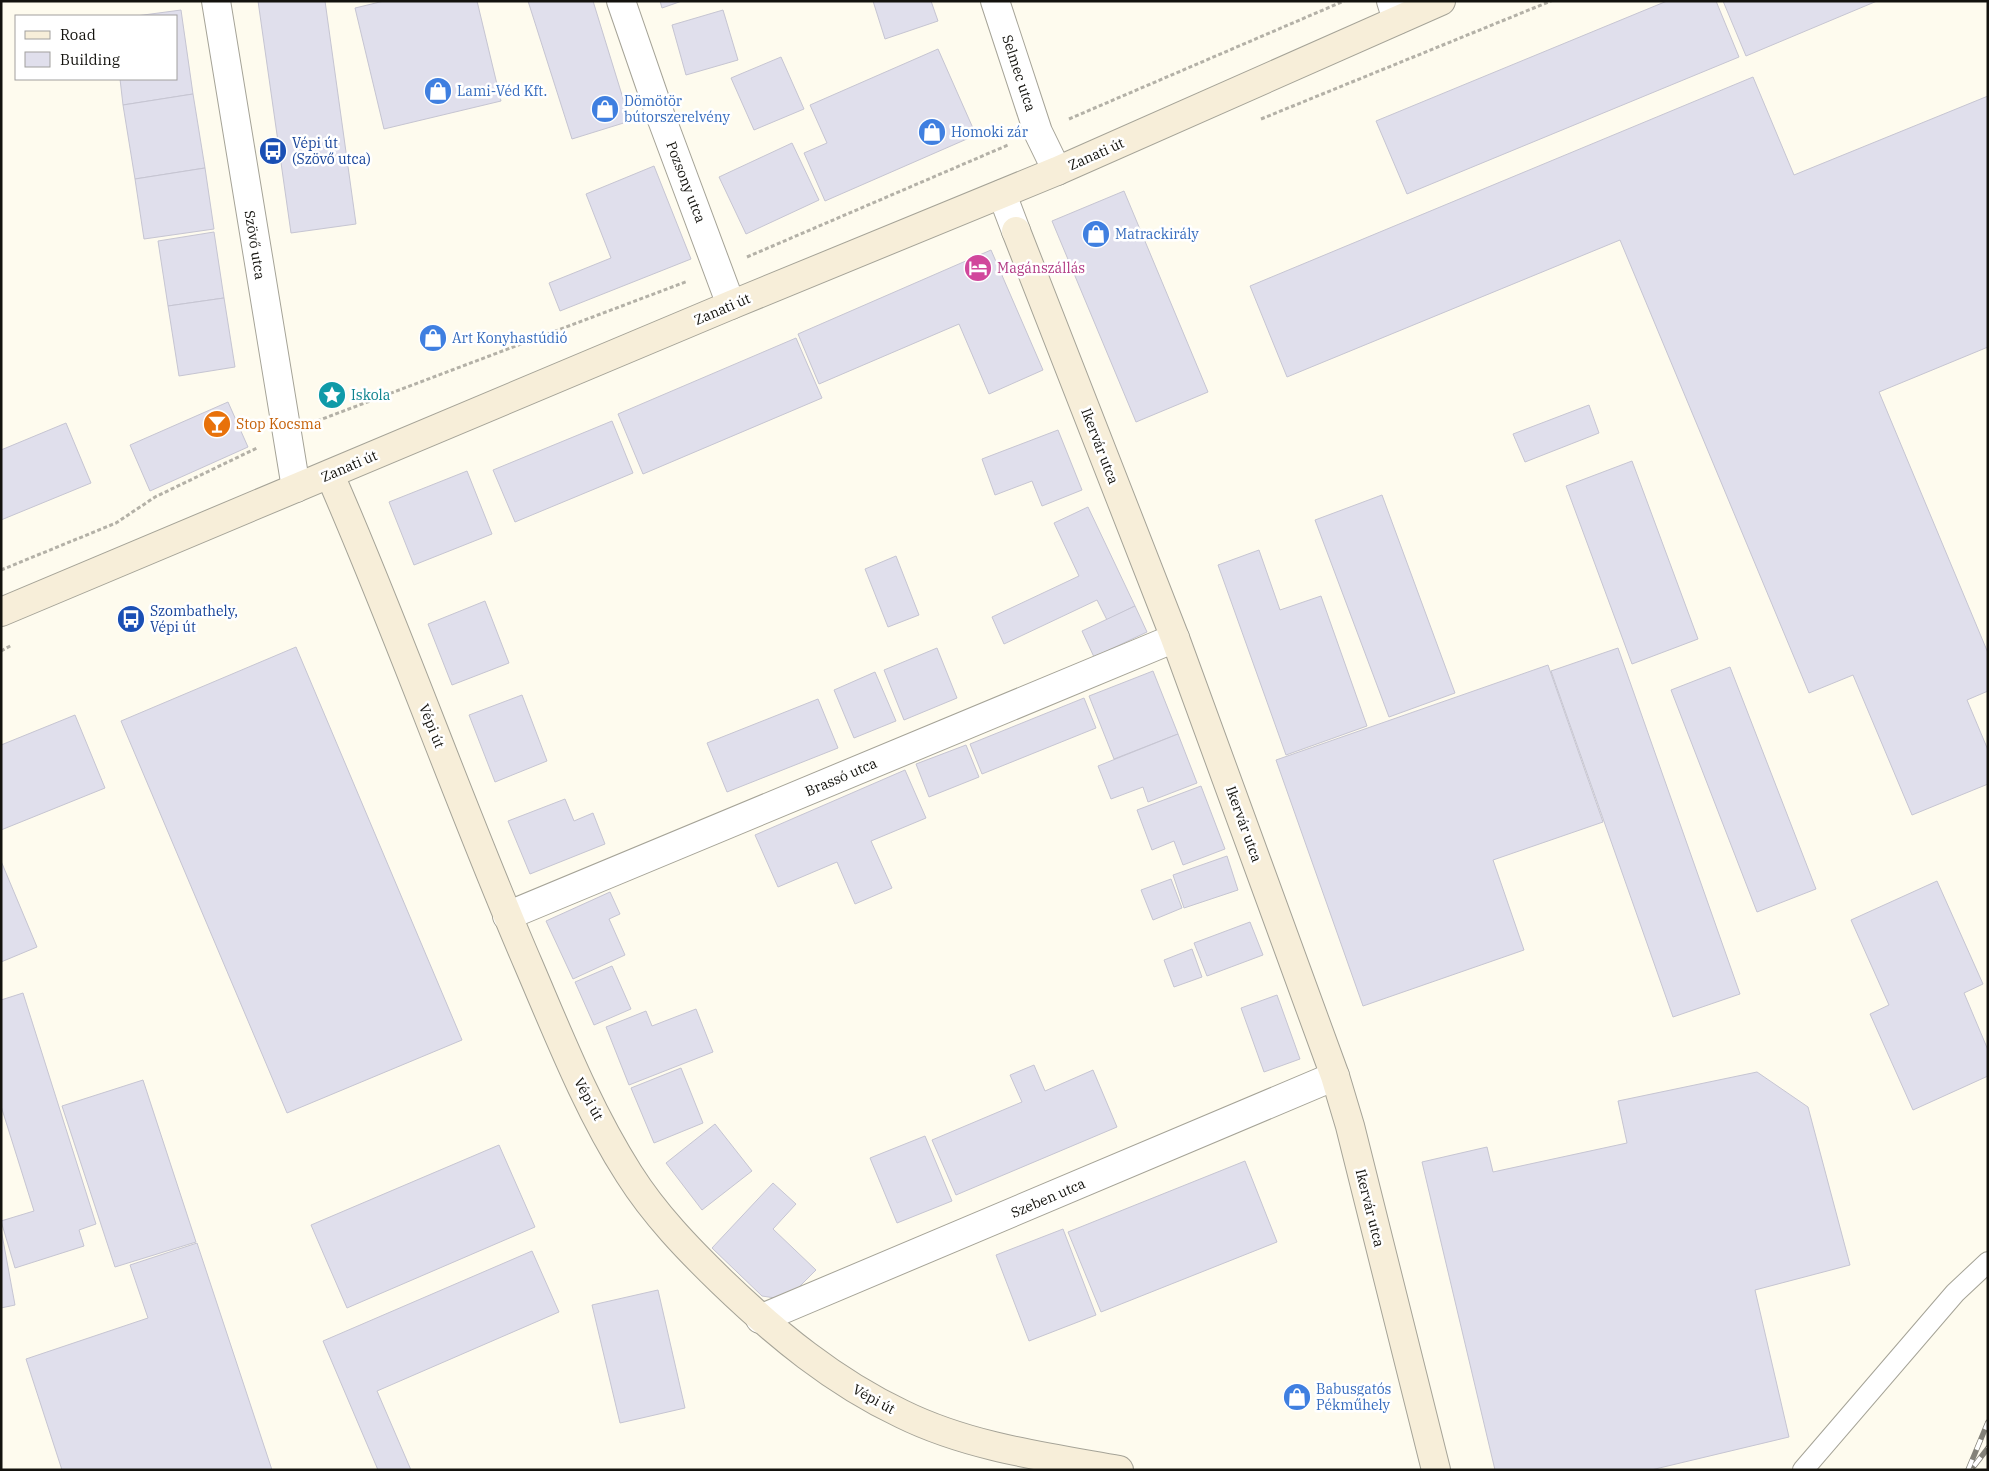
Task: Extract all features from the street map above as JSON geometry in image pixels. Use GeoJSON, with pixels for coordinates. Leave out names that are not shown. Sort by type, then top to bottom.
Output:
{"type":"FeatureCollection","features":[{"type":"Feature","properties":{"kind":"street","name":"Szövő utca"},"geometry":{"type":"LineString","coordinates":[[216,1],[296,488]]}},
{"type":"Feature","properties":{"kind":"street","name":"Pozsony utca"},"geometry":{"type":"LineString","coordinates":[[621,1],[661,117],[731,305]]}},
{"type":"Feature","properties":{"kind":"street","name":"Selmec utca"},"geometry":{"type":"LineString","coordinates":[[995,1],[1038,132],[1058,171]]}},
{"type":"Feature","properties":{"kind":"street","name":"Zanati út"},"geometry":{"type":"LineString","coordinates":[[1,612],[731,305],[1058,171],[1394,11],[1441,1]]}},
{"type":"Feature","properties":{"kind":"street","name":"Ikervár utca"},"geometry":{"type":"LineString","coordinates":[[1002,194],[1175,638],[1335,1076],[1350,1126],[1433,1467]]}},
{"type":"Feature","properties":{"kind":"street","name":"Vépi út"},"geometry":{"type":"LineString","coordinates":[[330,474],[507,916],[579,1082],[630,1175],[680,1241],[760,1319],[843,1382],[904,1415],[964,1438],[1033,1454],[1119,1470]]}},
{"type":"Feature","properties":{"kind":"street","name":"Brassó utca"},"geometry":{"type":"LineString","coordinates":[[507,916],[1175,638]]}},
{"type":"Feature","properties":{"kind":"street","name":"Szeben utca"},"geometry":{"type":"LineString","coordinates":[[760,1319],[1335,1076]]}},
{"type":"Feature","properties":{"kind":"lane"},"geometry":{"type":"LineString","coordinates":[[1803,1470],[1955,1293],[1988,1262]]}},
{"type":"Feature","properties":{"kind":"path"},"geometry":{"type":"LineString","coordinates":[[1,570],[116,523],[155,497],[286,433],[719,269],[1344,1]]}},
{"type":"Feature","properties":{"kind":"building"},"geometry":{"type":"Polygon","coordinates":[[[258,1],[325,1],[356,224],[291,233],[258,1]]]}},
{"type":"Feature","properties":{"kind":"building"},"geometry":{"type":"Polygon","coordinates":[[[384,1],[477,1],[501,101],[384,129],[355,8],[384,1]]]}},
{"type":"Feature","properties":{"kind":"building"},"geometry":{"type":"Polygon","coordinates":[[[528,1],[593,1],[630,121],[572,139],[528,1]]]}},
{"type":"Feature","properties":{"kind":"building"},"geometry":{"type":"Polygon","coordinates":[[[660,1],[682,1],[662,8],[660,1]]]}},
{"type":"Feature","properties":{"kind":"building"},"geometry":{"type":"Polygon","coordinates":[[[873,1],[931,1],[938,21],[885,39],[873,1]]]}},
{"type":"Feature","properties":{"kind":"building"},"geometry":{"type":"Polygon","coordinates":[[[1667,1],[1716,1],[1739,57],[1407,194],[1376,121],[1667,1]]]}},
{"type":"Feature","properties":{"kind":"building"},"geometry":{"type":"Polygon","coordinates":[[[1723,1],[1877,1],[1746,56],[1723,1]]]}},
{"type":"Feature","properties":{"kind":"building"},"geometry":{"type":"Polygon","coordinates":[[[181,10],[193,94],[123,105],[120,80],[178,80],[178,15],[144,15],[181,10]]]}},
{"type":"Feature","properties":{"kind":"building"},"geometry":{"type":"Polygon","coordinates":[[[723,10],[738,60],[686,75],[672,25],[723,10]]]}},
{"type":"Feature","properties":{"kind":"building"},"geometry":{"type":"Polygon","coordinates":[[[938,49],[976,135],[825,201],[804,153],[827,143],[810,105],[938,49]]]}},
{"type":"Feature","properties":{"kind":"building"},"geometry":{"type":"Polygon","coordinates":[[[781,57],[804,109],[754,130],[731,78],[781,57]]]}},
{"type":"Feature","properties":{"kind":"building"},"geometry":{"type":"Polygon","coordinates":[[[1753,77],[1794,175],[1988,96],[1988,347],[1879,392],[1988,653],[1988,691],[1967,700],[1988,750],[1988,784],[1912,815],[1853,675],[1809,693],[1620,240],[1287,377],[1250,286],[1753,77]]]}},
{"type":"Feature","properties":{"kind":"building"},"geometry":{"type":"Polygon","coordinates":[[[193,94],[205,168],[135,179],[123,105],[193,94]]]}},
{"type":"Feature","properties":{"kind":"building"},"geometry":{"type":"Polygon","coordinates":[[[792,143],[819,200],[746,234],[719,177],[792,143]]]}},
{"type":"Feature","properties":{"kind":"building"},"geometry":{"type":"Polygon","coordinates":[[[654,166],[691,259],[560,311],[549,283],[611,258],[586,194],[654,166]]]}},
{"type":"Feature","properties":{"kind":"building"},"geometry":{"type":"Polygon","coordinates":[[[205,168],[214,229],[144,239],[135,179],[205,168]]]}},
{"type":"Feature","properties":{"kind":"building"},"geometry":{"type":"Polygon","coordinates":[[[1124,191],[1208,392],[1136,422],[1052,221],[1124,191]]]}},
{"type":"Feature","properties":{"kind":"building"},"geometry":{"type":"Polygon","coordinates":[[[214,232],[224,298],[168,306],[158,241],[214,232]]]}},
{"type":"Feature","properties":{"kind":"building"},"geometry":{"type":"Polygon","coordinates":[[[991,250],[1043,370],[989,394],[959,324],[819,384],[798,334],[991,250]]]}},
{"type":"Feature","properties":{"kind":"building"},"geometry":{"type":"Polygon","coordinates":[[[224,298],[235,367],[179,376],[168,306],[224,298]]]}},
{"type":"Feature","properties":{"kind":"building"},"geometry":{"type":"Polygon","coordinates":[[[796,338],[822,398],[643,474],[618,414],[796,338]]]}},
{"type":"Feature","properties":{"kind":"building"},"geometry":{"type":"Polygon","coordinates":[[[228,402],[248,447],[150,491],[130,445],[228,402]]]}},
{"type":"Feature","properties":{"kind":"building"},"geometry":{"type":"Polygon","coordinates":[[[1589,405],[1599,433],[1525,462],[1513,434],[1589,405]]]}},
{"type":"Feature","properties":{"kind":"building"},"geometry":{"type":"Polygon","coordinates":[[[612,421],[633,473],[515,522],[493,470],[612,421]]]}},
{"type":"Feature","properties":{"kind":"building"},"geometry":{"type":"Polygon","coordinates":[[[66,423],[91,483],[1,520],[1,450],[66,423]]]}},
{"type":"Feature","properties":{"kind":"building"},"geometry":{"type":"Polygon","coordinates":[[[1058,430],[1082,490],[1042,506],[1032,481],[995,495],[982,459],[1058,430]]]}},
{"type":"Feature","properties":{"kind":"building"},"geometry":{"type":"Polygon","coordinates":[[[1632,461],[1698,639],[1632,664],[1566,486],[1632,461]]]}},
{"type":"Feature","properties":{"kind":"building"},"geometry":{"type":"Polygon","coordinates":[[[467,471],[492,534],[414,565],[389,502],[467,471]]]}},
{"type":"Feature","properties":{"kind":"building"},"geometry":{"type":"Polygon","coordinates":[[[1382,495],[1455,693],[1389,717],[1315,520],[1382,495]]]}},
{"type":"Feature","properties":{"kind":"building"},"geometry":{"type":"Polygon","coordinates":[[[1088,507],[1135,606],[1107,620],[1097,600],[1004,644],[992,617],[1079,576],[1054,523],[1088,507]]]}},
{"type":"Feature","properties":{"kind":"building"},"geometry":{"type":"Polygon","coordinates":[[[1259,550],[1280,610],[1321,596],[1367,726],[1286,755],[1218,565],[1259,550]]]}},
{"type":"Feature","properties":{"kind":"building"},"geometry":{"type":"Polygon","coordinates":[[[896,556],[919,615],[888,627],[865,569],[896,556]]]}},
{"type":"Feature","properties":{"kind":"building"},"geometry":{"type":"Polygon","coordinates":[[[485,601],[509,663],[452,685],[428,624],[485,601]]]}},
{"type":"Feature","properties":{"kind":"building"},"geometry":{"type":"Polygon","coordinates":[[[1135,606],[1147,632],[1094,657],[1082,631],[1135,606]]]}},
{"type":"Feature","properties":{"kind":"building"},"geometry":{"type":"Polygon","coordinates":[[[296,647],[462,1040],[287,1113],[121,721],[296,647]]]}},
{"type":"Feature","properties":{"kind":"building"},"geometry":{"type":"Polygon","coordinates":[[[937,648],[957,698],[904,720],[884,670],[937,648]]]}},
{"type":"Feature","properties":{"kind":"building"},"geometry":{"type":"Polygon","coordinates":[[[1618,648],[1740,994],[1673,1017],[1551,671],[1618,648]]]}},
{"type":"Feature","properties":{"kind":"building"},"geometry":{"type":"Polygon","coordinates":[[[1548,665],[1603,822],[1493,860],[1524,950],[1363,1006],[1276,760],[1548,665]]]}},
{"type":"Feature","properties":{"kind":"building"},"geometry":{"type":"Polygon","coordinates":[[[1730,667],[1816,889],[1757,912],[1671,690],[1730,667]]]}},
{"type":"Feature","properties":{"kind":"building"},"geometry":{"type":"Polygon","coordinates":[[[1153,671],[1178,734],[1114,759],[1089,696],[1153,671]]]}},
{"type":"Feature","properties":{"kind":"building"},"geometry":{"type":"Polygon","coordinates":[[[875,672],[896,721],[854,738],[834,690],[875,672]]]}},
{"type":"Feature","properties":{"kind":"building"},"geometry":{"type":"Polygon","coordinates":[[[522,695],[547,761],[495,782],[469,715],[522,695]]]}},
{"type":"Feature","properties":{"kind":"building"},"geometry":{"type":"Polygon","coordinates":[[[1084,698],[1096,728],[982,774],[970,744],[1084,698]]]}},
{"type":"Feature","properties":{"kind":"building"},"geometry":{"type":"Polygon","coordinates":[[[818,699],[838,748],[727,792],[707,743],[818,699]]]}},
{"type":"Feature","properties":{"kind":"building"},"geometry":{"type":"Polygon","coordinates":[[[75,715],[105,788],[1,830],[1,745],[75,715]]]}},
{"type":"Feature","properties":{"kind":"building"},"geometry":{"type":"Polygon","coordinates":[[[1178,734],[1197,783],[1148,802],[1143,787],[1111,799],[1098,766],[1178,734]]]}},
{"type":"Feature","properties":{"kind":"building"},"geometry":{"type":"Polygon","coordinates":[[[966,745],[979,777],[929,797],[916,764],[966,745]]]}},
{"type":"Feature","properties":{"kind":"building"},"geometry":{"type":"Polygon","coordinates":[[[905,770],[926,818],[871,841],[892,888],[855,904],[837,862],[778,887],[755,835],[905,770]]]}},
{"type":"Feature","properties":{"kind":"building"},"geometry":{"type":"Polygon","coordinates":[[[1201,786],[1225,849],[1183,865],[1174,841],[1152,850],[1137,810],[1201,786]]]}},
{"type":"Feature","properties":{"kind":"building"},"geometry":{"type":"Polygon","coordinates":[[[565,799],[574,821],[593,813],[605,844],[530,874],[508,821],[565,799]]]}},
{"type":"Feature","properties":{"kind":"building"},"geometry":{"type":"Polygon","coordinates":[[[1227,856],[1238,890],[1184,908],[1173,875],[1227,856]]]}},
{"type":"Feature","properties":{"kind":"building"},"geometry":{"type":"Polygon","coordinates":[[[1,861],[37,947],[1,962],[1,861]]]}},
{"type":"Feature","properties":{"kind":"building"},"geometry":{"type":"Polygon","coordinates":[[[1171,879],[1182,908],[1153,920],[1141,890],[1171,879]]]}},
{"type":"Feature","properties":{"kind":"building"},"geometry":{"type":"Polygon","coordinates":[[[1937,881],[1983,984],[1964,993],[1988,1050],[1988,1076],[1913,1110],[1870,1014],[1889,1005],[1851,920],[1937,881]]]}},
{"type":"Feature","properties":{"kind":"building"},"geometry":{"type":"Polygon","coordinates":[[[610,892],[620,914],[609,919],[625,955],[573,979],[546,921],[610,892]]]}},
{"type":"Feature","properties":{"kind":"building"},"geometry":{"type":"Polygon","coordinates":[[[1250,922],[1263,955],[1207,976],[1194,943],[1250,922]]]}},
{"type":"Feature","properties":{"kind":"building"},"geometry":{"type":"Polygon","coordinates":[[[1192,949],[1202,977],[1174,987],[1164,960],[1192,949]]]}},
{"type":"Feature","properties":{"kind":"building"},"geometry":{"type":"Polygon","coordinates":[[[612,966],[631,1009],[594,1025],[575,982],[612,966]]]}},
{"type":"Feature","properties":{"kind":"building"},"geometry":{"type":"Polygon","coordinates":[[[23,993],[96,1224],[79,1230],[84,1246],[15,1268],[1,1221],[34,1211],[1,1106],[1,1000],[23,993]]]}},
{"type":"Feature","properties":{"kind":"building"},"geometry":{"type":"Polygon","coordinates":[[[1277,995],[1300,1059],[1264,1072],[1241,1008],[1277,995]]]}},
{"type":"Feature","properties":{"kind":"building"},"geometry":{"type":"Polygon","coordinates":[[[696,1009],[713,1052],[629,1085],[606,1027],[646,1011],[652,1026],[696,1009]]]}},
{"type":"Feature","properties":{"kind":"building"},"geometry":{"type":"Polygon","coordinates":[[[1034,1065],[1045,1091],[1093,1070],[1117,1127],[956,1195],[932,1140],[1022,1102],[1010,1075],[1034,1065]]]}},
{"type":"Feature","properties":{"kind":"building"},"geometry":{"type":"Polygon","coordinates":[[[681,1068],[703,1123],[654,1143],[631,1088],[681,1068]]]}},
{"type":"Feature","properties":{"kind":"building"},"geometry":{"type":"Polygon","coordinates":[[[1757,1072],[1808,1107],[1850,1265],[1755,1290],[1789,1437],[1651,1470],[1495,1470],[1422,1162],[1487,1147],[1493,1172],[1627,1143],[1618,1101],[1757,1072]]]}},
{"type":"Feature","properties":{"kind":"building"},"geometry":{"type":"Polygon","coordinates":[[[143,1080],[196,1242],[115,1267],[62,1106],[143,1080]]]}},
{"type":"Feature","properties":{"kind":"building"},"geometry":{"type":"Polygon","coordinates":[[[715,1124],[752,1171],[702,1210],[666,1163],[715,1124]]]}},
{"type":"Feature","properties":{"kind":"building"},"geometry":{"type":"Polygon","coordinates":[[[925,1136],[952,1201],[897,1223],[870,1158],[925,1136]]]}},
{"type":"Feature","properties":{"kind":"building"},"geometry":{"type":"Polygon","coordinates":[[[499,1145],[535,1227],[347,1308],[311,1225],[499,1145]]]}},
{"type":"Feature","properties":{"kind":"building"},"geometry":{"type":"Polygon","coordinates":[[[1245,1161],[1277,1242],[1101,1312],[1068,1232],[1245,1161]]]}},
{"type":"Feature","properties":{"kind":"building"},"geometry":{"type":"Polygon","coordinates":[[[773,1183],[796,1204],[773,1229],[816,1270],[790,1296],[775,1298],[762,1296],[712,1248],[773,1183]]]}},
{"type":"Feature","properties":{"kind":"building"},"geometry":{"type":"Polygon","coordinates":[[[1,1229],[15,1305],[1,1308],[1,1229]]]}},
{"type":"Feature","properties":{"kind":"building"},"geometry":{"type":"Polygon","coordinates":[[[1063,1229],[1096,1315],[1029,1341],[996,1255],[1063,1229]]]}},
{"type":"Feature","properties":{"kind":"building"},"geometry":{"type":"Polygon","coordinates":[[[197,1243],[272,1470],[62,1470],[26,1359],[148,1318],[130,1265],[197,1243]]]}},
{"type":"Feature","properties":{"kind":"building"},"geometry":{"type":"Polygon","coordinates":[[[532,1251],[559,1312],[377,1391],[411,1470],[378,1470],[323,1341],[532,1251]]]}},
{"type":"Feature","properties":{"kind":"building"},"geometry":{"type":"Polygon","coordinates":[[[658,1290],[685,1408],[620,1423],[592,1305],[658,1290]]]}},
{"type":"Feature","properties":{"kind":"railway"},"geometry":{"type":"LineString","coordinates":[[1968,1470],[1988,1422]]}},
{"type":"Feature","properties":{"kind":"railway"},"geometry":{"type":"LineString","coordinates":[[1974,1466],[1988,1448]]}},
{"type":"Feature","properties":{"kind":"place","name":"Lami-Véd Kft."},"geometry":{"type":"Point","coordinates":[438,91]}},
{"type":"Feature","properties":{"kind":"place","name":"Dömötör bútorszerelvény"},"geometry":{"type":"Point","coordinates":[605,109]}},
{"type":"Feature","properties":{"kind":"place","name":"Homoki zár"},"geometry":{"type":"Point","coordinates":[932,132]}},
{"type":"Feature","properties":{"kind":"place","name":"Vépi út (Szövő utca)"},"geometry":{"type":"Point","coordinates":[273,151]}},
{"type":"Feature","properties":{"kind":"place","name":"Matrackirály"},"geometry":{"type":"Point","coordinates":[1096,234]}},
{"type":"Feature","properties":{"kind":"place","name":"Magánszállás"},"geometry":{"type":"Point","coordinates":[978,268]}},
{"type":"Feature","properties":{"kind":"place","name":"Art Konyhastúdió"},"geometry":{"type":"Point","coordinates":[433,338]}},
{"type":"Feature","properties":{"kind":"place","name":"Iskola"},"geometry":{"type":"Point","coordinates":[332,395]}},
{"type":"Feature","properties":{"kind":"place","name":"Stop Kocsma"},"geometry":{"type":"Point","coordinates":[217,424]}},
{"type":"Feature","properties":{"kind":"place","name":"Szombathely, Vépi út"},"geometry":{"type":"Point","coordinates":[131,619]}},
{"type":"Feature","properties":{"kind":"place","name":"Babusgatós Pékműhely"},"geometry":{"type":"Point","coordinates":[1297,1397]}}]}
